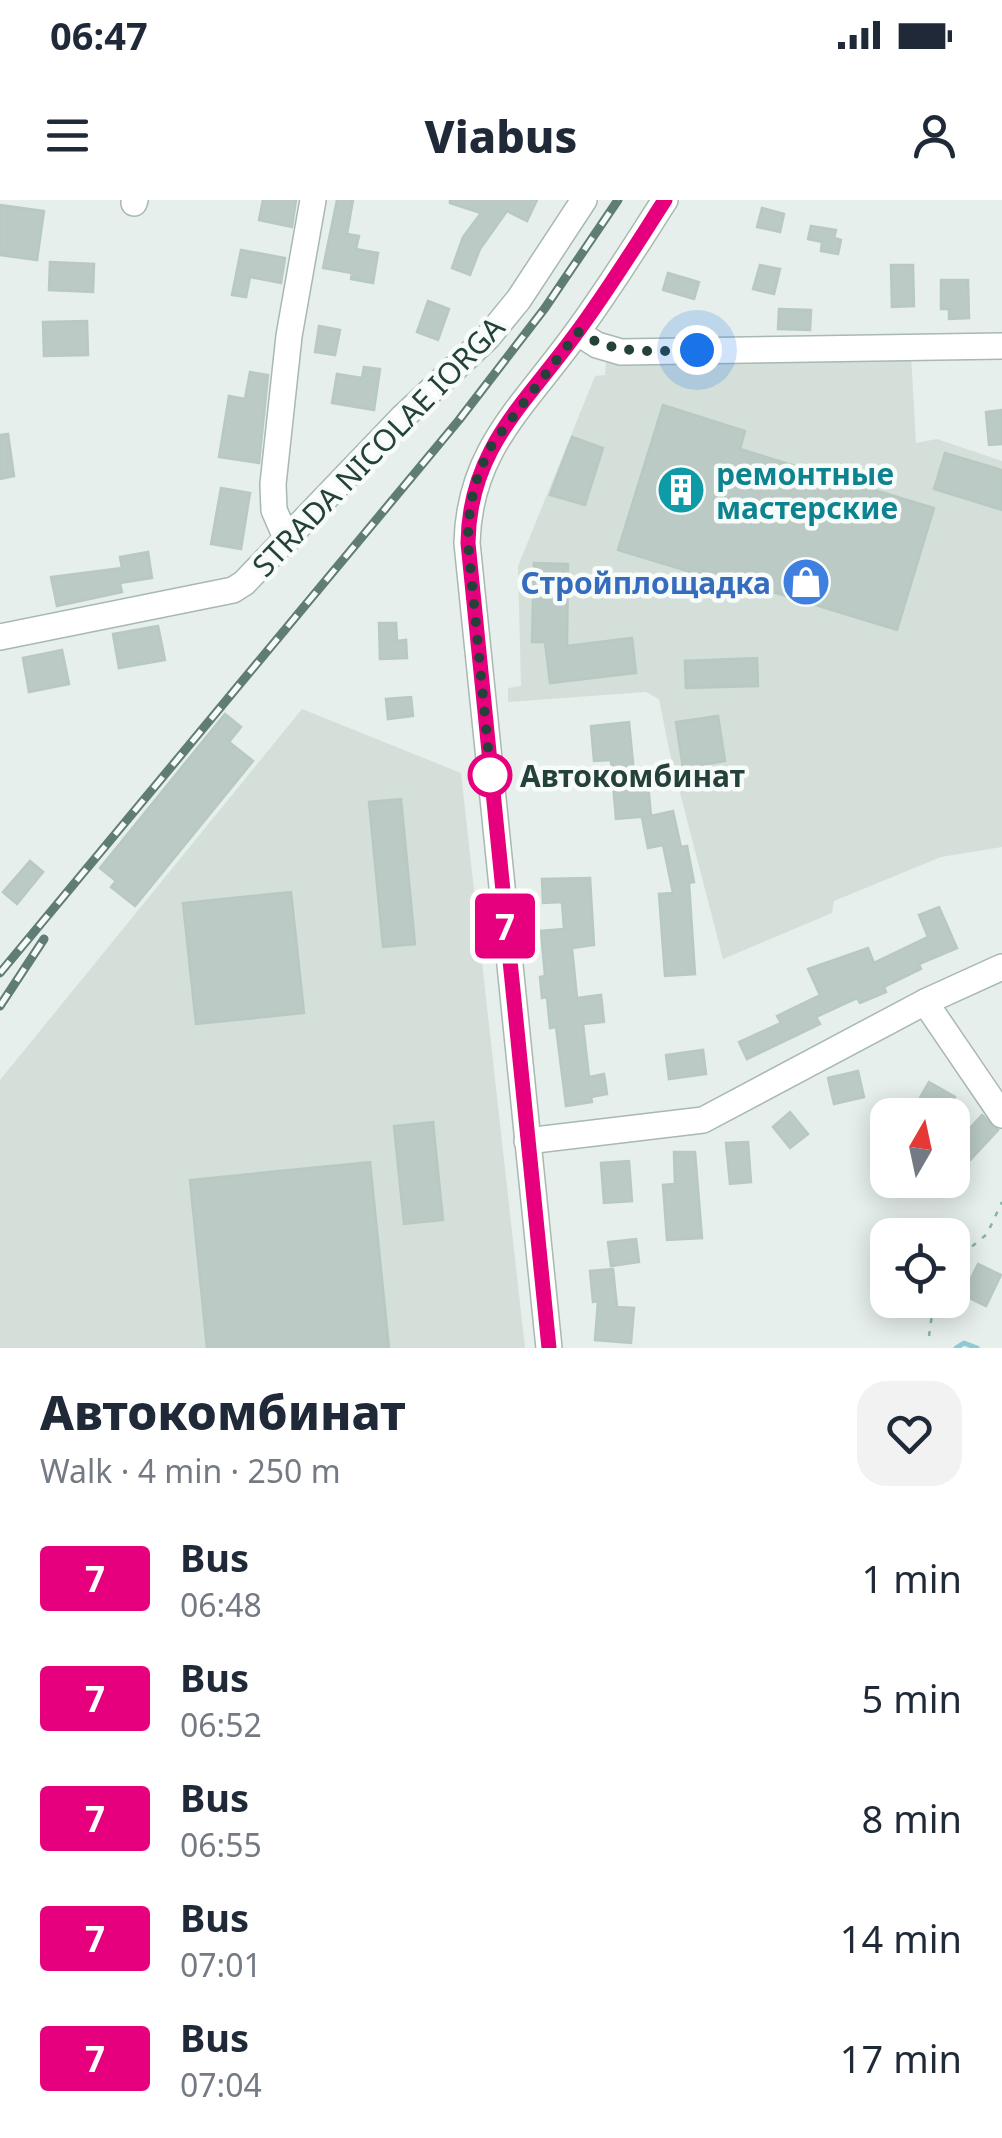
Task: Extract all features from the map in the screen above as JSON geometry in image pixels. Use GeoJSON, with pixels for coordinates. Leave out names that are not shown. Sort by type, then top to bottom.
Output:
{"type":"FeatureCollection","features":[{"type":"Feature","properties":{"kind":"street"},"geometry":{"type":"LineString","coordinates":[[287,540],[274,510],[274,484],[289,336],[313,200]]}},
{"type":"Feature","properties":{"kind":"street","name":"STRADA NICOLAE IORGA"},"geometry":{"type":"LineString","coordinates":[[0,636],[233,590],[254,575],[404,417],[488,337],[584,200]]}},
{"type":"Feature","properties":{"kind":"street"},"geometry":{"type":"LineString","coordinates":[[549,1348],[468,543],[472,494],[493,443],[578,332],[665,200]]}},
{"type":"Feature","properties":{"kind":"street"},"geometry":{"type":"LineString","coordinates":[[578,332],[597,345],[621,352],[1002,346]]}},
{"type":"Feature","properties":{"kind":"street"},"geometry":{"type":"LineString","coordinates":[[526,1141],[703,1120],[925,1002],[1002,968]]}},
{"type":"Feature","properties":{"kind":"street"},"geometry":{"type":"LineString","coordinates":[[925,1002],[1002,1115]]}},
{"type":"Feature","properties":{"kind":"path"},"geometry":{"type":"LineString","coordinates":[[970,1248],[987,1234],[1002,1202]]}},
{"type":"Feature","properties":{"kind":"path"},"geometry":{"type":"LineString","coordinates":[[928,1336],[931,1318]]}},
{"type":"Feature","properties":{"kind":"shaded area"},"geometry":{"type":"Polygon","coordinates":[[[911,355],[916,443],[937,439],[1002,461],[1002,847],[941,857],[834,901],[832,913],[723,959],[659,699],[646,692],[508,702],[508,688],[521,686],[518,566],[595,376],[605,375],[606,362],[911,355]]]}},
{"type":"Feature","properties":{"kind":"shaded area"},"geometry":{"type":"Polygon","coordinates":[[[302,709],[461,773],[525,1348],[0,1348],[0,1080],[302,709]]]}},
{"type":"Feature","properties":{"kind":"building"},"geometry":{"type":"Polygon","coordinates":[[[263,200],[296,200],[292,227],[259,220],[263,200]]]}},
{"type":"Feature","properties":{"kind":"building"},"geometry":{"type":"Polygon","coordinates":[[[337,200],[353,200],[347,234],[359,236],[356,249],[378,253],[373,283],[351,279],[352,273],[323,268],[337,200]]]}},
{"type":"Feature","properties":{"kind":"building"},"geometry":{"type":"Polygon","coordinates":[[[450,200],[537,200],[527,221],[507,211],[480,249],[470,275],[452,268],[463,237],[481,213],[450,200]]]}},
{"type":"Feature","properties":{"kind":"building"},"geometry":{"type":"Polygon","coordinates":[[[0,205],[44,211],[37,260],[0,255],[0,205]]]}},
{"type":"Feature","properties":{"kind":"building"},"geometry":{"type":"Polygon","coordinates":[[[762,208],[784,214],[780,232],[757,227],[762,208]]]}},
{"type":"Feature","properties":{"kind":"building"},"geometry":{"type":"Polygon","coordinates":[[[811,226],[836,230],[834,238],[841,240],[838,254],[821,251],[822,242],[808,239],[811,226]]]}},
{"type":"Feature","properties":{"kind":"building"},"geometry":{"type":"Polygon","coordinates":[[[241,250],[285,258],[281,283],[250,277],[246,297],[232,295],[241,250]]]}},
{"type":"Feature","properties":{"kind":"building"},"geometry":{"type":"Polygon","coordinates":[[[50,262],[94,264],[93,292],[49,290],[50,262]]]}},
{"type":"Feature","properties":{"kind":"building"},"geometry":{"type":"Polygon","coordinates":[[[760,265],[780,269],[774,294],[753,289],[760,265]]]}},
{"type":"Feature","properties":{"kind":"building"},"geometry":{"type":"Polygon","coordinates":[[[891,265],[913,265],[914,306],[892,307],[891,265]]]}},
{"type":"Feature","properties":{"kind":"building"},"geometry":{"type":"Polygon","coordinates":[[[668,273],[699,282],[694,299],[663,290],[668,273]]]}},
{"type":"Feature","properties":{"kind":"building"},"geometry":{"type":"Polygon","coordinates":[[[941,280],[968,280],[969,318],[949,319],[949,309],[941,309],[941,280]]]}},
{"type":"Feature","properties":{"kind":"building"},"geometry":{"type":"Polygon","coordinates":[[[428,301],[449,309],[438,340],[417,332],[428,301]]]}},
{"type":"Feature","properties":{"kind":"building"},"geometry":{"type":"Polygon","coordinates":[[[779,309],[811,310],[810,330],[778,329],[779,309]]]}},
{"type":"Feature","properties":{"kind":"building"},"geometry":{"type":"Polygon","coordinates":[[[87,321],[88,355],[44,356],[43,322],[87,321]]]}},
{"type":"Feature","properties":{"kind":"building"},"geometry":{"type":"Polygon","coordinates":[[[319,326],[340,330],[335,355],[315,352],[319,326]]]}},
{"type":"Feature","properties":{"kind":"building"},"geometry":{"type":"Polygon","coordinates":[[[364,367],[380,369],[374,410],[332,403],[337,374],[362,378],[364,367]]]}},
{"type":"Feature","properties":{"kind":"building"},"geometry":{"type":"Polygon","coordinates":[[[250,372],[268,375],[259,463],[219,457],[229,396],[245,399],[250,372]]]}},
{"type":"Feature","properties":{"kind":"building"},"geometry":{"type":"Polygon","coordinates":[[[663,405],[745,431],[740,449],[934,508],[897,630],[701,570],[700,575],[618,550],[663,405]]]}},
{"type":"Feature","properties":{"kind":"building"},"geometry":{"type":"Polygon","coordinates":[[[1002,410],[1002,444],[989,445],[986,412],[1002,410]]]}},
{"type":"Feature","properties":{"kind":"building"},"geometry":{"type":"Polygon","coordinates":[[[8,434],[14,476],[0,479],[0,435],[8,434]]]}},
{"type":"Feature","properties":{"kind":"building"},"geometry":{"type":"Polygon","coordinates":[[[572,437],[603,448],[585,505],[550,495],[572,437]]]}},
{"type":"Feature","properties":{"kind":"building"},"geometry":{"type":"Polygon","coordinates":[[[945,453],[1002,470],[1002,510],[934,489],[945,453]]]}},
{"type":"Feature","properties":{"kind":"building"},"geometry":{"type":"Polygon","coordinates":[[[221,488],[250,493],[241,549],[211,544],[221,488]]]}},
{"type":"Feature","properties":{"kind":"building"},"geometry":{"type":"Polygon","coordinates":[[[148,552],[152,578],[120,583],[122,592],[57,606],[51,577],[122,568],[120,557],[148,552]]]}},
{"type":"Feature","properties":{"kind":"building"},"geometry":{"type":"Polygon","coordinates":[[[534,563],[568,564],[567,646],[632,638],[636,673],[550,683],[545,642],[532,642],[534,563]]]}},
{"type":"Feature","properties":{"kind":"building"},"geometry":{"type":"Polygon","coordinates":[[[379,623],[396,623],[397,641],[406,640],[407,658],[380,659],[379,623]]]}},
{"type":"Feature","properties":{"kind":"building"},"geometry":{"type":"Polygon","coordinates":[[[158,626],[165,660],[119,668],[113,634],[158,626]]]}},
{"type":"Feature","properties":{"kind":"building"},"geometry":{"type":"Polygon","coordinates":[[[62,650],[69,684],[29,692],[23,658],[62,650]]]}},
{"type":"Feature","properties":{"kind":"building"},"geometry":{"type":"Polygon","coordinates":[[[757,658],[758,686],[686,688],[685,661],[757,658]]]}},
{"type":"Feature","properties":{"kind":"building"},"geometry":{"type":"Polygon","coordinates":[[[411,697],[413,716],[388,719],[386,699],[411,697]]]}},
{"type":"Feature","properties":{"kind":"building"},"geometry":{"type":"Polygon","coordinates":[[[225,714],[241,727],[229,742],[253,761],[135,906],[111,887],[116,881],[100,868],[225,714]]]}},
{"type":"Feature","properties":{"kind":"building"},"geometry":{"type":"Polygon","coordinates":[[[718,716],[725,761],[683,768],[676,722],[718,716]]]}},
{"type":"Feature","properties":{"kind":"building"},"geometry":{"type":"Polygon","coordinates":[[[629,722],[634,773],[647,772],[651,816],[673,811],[681,847],[687,846],[694,882],[689,883],[695,974],[665,976],[659,894],[673,893],[663,845],[648,848],[642,818],[650,816],[616,819],[611,760],[594,761],[591,726],[629,722]]]}},
{"type":"Feature","properties":{"kind":"building"},"geometry":{"type":"Polygon","coordinates":[[[401,799],[415,944],[383,947],[369,802],[401,799]]]}},
{"type":"Feature","properties":{"kind":"building"},"geometry":{"type":"Polygon","coordinates":[[[30,861],[43,872],[17,904],[3,892],[30,861]]]}},
{"type":"Feature","properties":{"kind":"building"},"geometry":{"type":"Polygon","coordinates":[[[590,878],[594,945],[572,948],[577,998],[601,995],[604,1022],[583,1024],[589,1077],[604,1074],[607,1094],[591,1097],[592,1102],[566,1106],[556,1027],[550,1028],[547,997],[542,998],[540,977],[545,976],[541,931],[564,929],[562,902],[543,903],[542,879],[590,878]]]}},
{"type":"Feature","properties":{"kind":"building"},"geometry":{"type":"Polygon","coordinates":[[[291,892],[304,1013],[196,1024],[183,903],[291,892]]]}},
{"type":"Feature","properties":{"kind":"building"},"geometry":{"type":"Polygon","coordinates":[[[939,907],[957,948],[919,964],[921,969],[884,987],[886,992],[860,1003],[857,998],[816,1017],[820,1024],[747,1059],[739,1042],[781,1023],[777,1016],[820,995],[808,969],[868,948],[874,963],[928,937],[919,915],[939,907]]]}},
{"type":"Feature","properties":{"kind":"building"},"geometry":{"type":"Polygon","coordinates":[[[703,1050],[706,1074],[669,1079],[666,1055],[703,1050]]]}},
{"type":"Feature","properties":{"kind":"building"},"geometry":{"type":"Polygon","coordinates":[[[858,1071],[864,1097],[834,1104],[828,1078],[858,1071]]]}},
{"type":"Feature","properties":{"kind":"building"},"geometry":{"type":"Polygon","coordinates":[[[929,1082],[955,1097],[954,1098],[920,1098],[929,1082]]]}},
{"type":"Feature","properties":{"kind":"building"},"geometry":{"type":"Polygon","coordinates":[[[790,1112],[808,1134],[790,1148],[773,1127],[790,1112]]]}},
{"type":"Feature","properties":{"kind":"building"},"geometry":{"type":"Polygon","coordinates":[[[982,1115],[998,1130],[970,1160],[970,1128],[982,1115]]]}},
{"type":"Feature","properties":{"kind":"building"},"geometry":{"type":"Polygon","coordinates":[[[433,1122],[443,1220],[404,1224],[394,1126],[433,1122]]]}},
{"type":"Feature","properties":{"kind":"building"},"geometry":{"type":"Polygon","coordinates":[[[748,1142],[751,1182],[730,1184],[726,1143],[748,1142]]]}},
{"type":"Feature","properties":{"kind":"building"},"geometry":{"type":"Polygon","coordinates":[[[674,1152],[695,1152],[702,1238],[667,1240],[663,1185],[675,1184],[674,1152]]]}},
{"type":"Feature","properties":{"kind":"building"},"geometry":{"type":"Polygon","coordinates":[[[629,1161],[632,1201],[604,1203],[601,1163],[629,1161]]]}},
{"type":"Feature","properties":{"kind":"building"},"geometry":{"type":"Polygon","coordinates":[[[370,1162],[389,1348],[207,1348],[190,1180],[370,1162]]]}},
{"type":"Feature","properties":{"kind":"building"},"geometry":{"type":"Polygon","coordinates":[[[636,1239],[639,1262],[611,1266],[608,1242],[636,1239]]]}},
{"type":"Feature","properties":{"kind":"building"},"geometry":{"type":"Polygon","coordinates":[[[978,1264],[1001,1275],[986,1306],[970,1298],[970,1281],[978,1264]]]}},
{"type":"Feature","properties":{"kind":"building"},"geometry":{"type":"Polygon","coordinates":[[[613,1269],[617,1307],[634,1308],[631,1343],[595,1340],[598,1301],[593,1302],[590,1271],[613,1269]]]}},
{"type":"Feature","properties":{"kind":"waterway"},"geometry":{"type":"LineString","coordinates":[[956,1348],[964,1343],[977,1348]]}},
{"type":"Feature","properties":{"kind":"railway"},"geometry":{"type":"LineString","coordinates":[[0,973],[459,420],[545,308],[618,200]]}},
{"type":"Feature","properties":{"kind":"railway"},"geometry":{"type":"LineString","coordinates":[[0,1006],[44,939]]}},
{"type":"Feature","properties":{"kind":"bus line","name":"7"},"geometry":{"type":"LineString","coordinates":[[549,1348],[468,512],[476,477],[493,443],[578,332],[665,200]]}},
{"type":"Feature","properties":{"kind":"place","name":"ремонтные мастерские"},"geometry":{"type":"Point","coordinates":[681,490]}},
{"type":"Feature","properties":{"kind":"place","name":"Стройплощадка"},"geometry":{"type":"Point","coordinates":[806,582]}},
{"type":"Feature","properties":{"kind":"place","name":"Автокомбинат"},"geometry":{"type":"Point","coordinates":[490,775]}},
{"type":"Feature","properties":{"kind":"route"},"geometry":{"type":"LineString","coordinates":[[490,775],[492,788],[468,543],[468,512],[484,460],[578,332],[597,345],[621,352],[697,350]]}}]}
